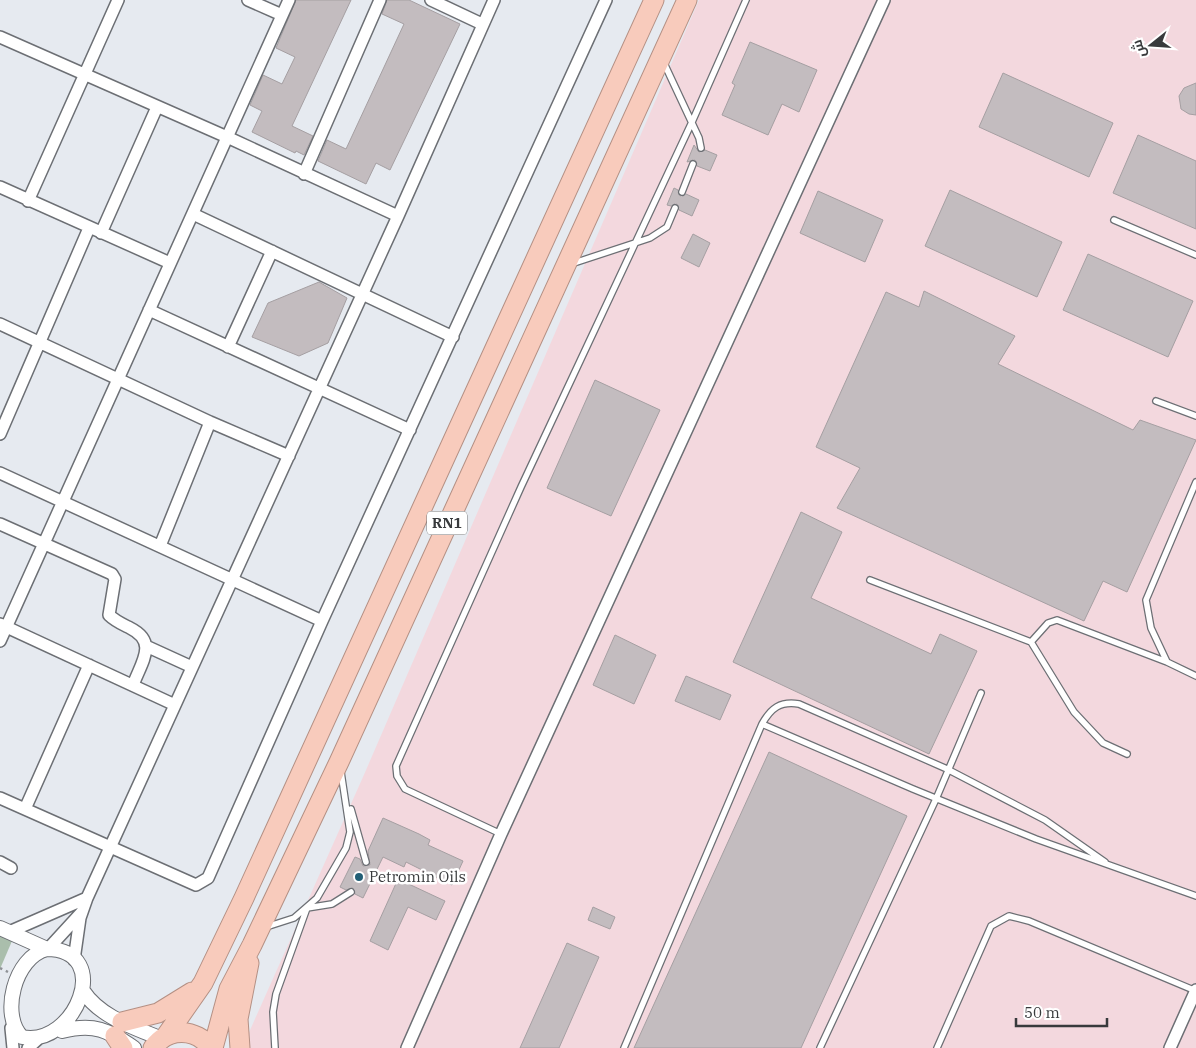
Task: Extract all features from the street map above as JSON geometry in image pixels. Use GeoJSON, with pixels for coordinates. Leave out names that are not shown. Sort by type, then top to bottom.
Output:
{"type":"FeatureCollection","features":[{"type":"Feature","properties":{"kind":"highway","name":"RN1"},"geometry":{"type":"LineString","coordinates":[[160,1041],[203,983],[654,0]]}},
{"type":"Feature","properties":{"kind":"highway","name":"RN1"},"geometry":{"type":"LineString","coordinates":[[160,1041],[176,1032],[187,1032],[198,1036],[212,1048],[229,989],[256,937],[339,762],[687,0]]}},
{"type":"Feature","properties":{"kind":"highway"},"geometry":{"type":"LineString","coordinates":[[240,1048],[238,1019],[256,937]]}},
{"type":"Feature","properties":{"kind":"highway"},"geometry":{"type":"LineString","coordinates":[[120,1035],[152,1016],[167,1010],[203,983]]}},
{"type":"Feature","properties":{"kind":"street"},"geometry":{"type":"LineString","coordinates":[[28,201],[118,0]]}},
{"type":"Feature","properties":{"kind":"street"},"geometry":{"type":"LineString","coordinates":[[248,0],[282,15]]}},
{"type":"Feature","properties":{"kind":"street"},"geometry":{"type":"LineString","coordinates":[[0,641],[3,625],[63,503],[289,0]]}},
{"type":"Feature","properties":{"kind":"street"},"geometry":{"type":"LineString","coordinates":[[304,174],[380,0]]}},
{"type":"Feature","properties":{"kind":"street"},"geometry":{"type":"LineString","coordinates":[[431,0],[482,24]]}},
{"type":"Feature","properties":{"kind":"street"},"geometry":{"type":"LineString","coordinates":[[74,960],[87,898],[398,216],[494,0]]}},
{"type":"Feature","properties":{"kind":"street"},"geometry":{"type":"LineString","coordinates":[[0,798],[196,885],[208,878],[322,621],[606,0]]}},
{"type":"Feature","properties":{"kind":"street"},"geometry":{"type":"LineString","coordinates":[[407,1048],[501,834],[884,0]]}},
{"type":"Feature","properties":{"kind":"street"},"geometry":{"type":"LineString","coordinates":[[0,37],[227,137],[398,216]]}},
{"type":"Feature","properties":{"kind":"street"},"geometry":{"type":"LineString","coordinates":[[101,233],[157,107]]}},
{"type":"Feature","properties":{"kind":"street"},"geometry":{"type":"LineString","coordinates":[[0,187],[170,263]]}},
{"type":"Feature","properties":{"kind":"street"},"geometry":{"type":"LineString","coordinates":[[192,214],[453,337]]}},
{"type":"Feature","properties":{"kind":"street"},"geometry":{"type":"LineString","coordinates":[[0,434],[89,228]]}},
{"type":"Feature","properties":{"kind":"street"},"geometry":{"type":"LineString","coordinates":[[228,347],[272,251]]}},
{"type":"Feature","properties":{"kind":"street"},"geometry":{"type":"LineString","coordinates":[[149,310],[410,430]]}},
{"type":"Feature","properties":{"kind":"street"},"geometry":{"type":"LineString","coordinates":[[0,324],[210,422],[289,456]]}},
{"type":"Feature","properties":{"kind":"street"},"geometry":{"type":"LineString","coordinates":[[160,546],[210,422]]}},
{"type":"Feature","properties":{"kind":"street"},"geometry":{"type":"LineString","coordinates":[[0,473],[322,621]]}},
{"type":"Feature","properties":{"kind":"street"},"geometry":{"type":"LineString","coordinates":[[0,524],[45,542],[112,574],[115,579],[109,615],[142,634],[146,646],[133,685]]}},
{"type":"Feature","properties":{"kind":"street"},"geometry":{"type":"LineString","coordinates":[[3,625],[175,705]]}},
{"type":"Feature","properties":{"kind":"street"},"geometry":{"type":"LineString","coordinates":[[146,646],[192,667]]}},
{"type":"Feature","properties":{"kind":"street"},"geometry":{"type":"LineString","coordinates":[[25,809],[89,665]]}},
{"type":"Feature","properties":{"kind":"street"},"geometry":{"type":"LineString","coordinates":[[0,862],[12,868]]}},
{"type":"Feature","properties":{"kind":"street"},"geometry":{"type":"LineString","coordinates":[[4,930],[87,898]]}},
{"type":"Feature","properties":{"kind":"street"},"geometry":{"type":"LineString","coordinates":[[13,1048],[5,1019],[5,994],[13,974],[29,956],[47,949],[83,910]]}},
{"type":"Feature","properties":{"kind":"street"},"geometry":{"type":"LineString","coordinates":[[4,930],[47,949],[62,951],[74,960],[82,976],[83,991],[77,1013],[62,1031]]}},
{"type":"Feature","properties":{"kind":"street"},"geometry":{"type":"LineString","coordinates":[[83,991],[120,1035],[134,1048]]}},
{"type":"Feature","properties":{"kind":"street"},"geometry":{"type":"LineString","coordinates":[[1170,1048],[1196,991]]}},
{"type":"Feature","properties":{"kind":"street"},"geometry":{"type":"LineString","coordinates":[[5,1019],[32,1044],[62,1031],[86,1027],[120,1035],[160,1041]]}},
{"type":"Feature","properties":{"kind":"lane"},"geometry":{"type":"LineString","coordinates":[[501,834],[405,789],[397,776],[396,766],[521,487],[692,122],[746,0]]}},
{"type":"Feature","properties":{"kind":"lane"},"geometry":{"type":"LineString","coordinates":[[661,56],[699,138],[701,148]]}},
{"type":"Feature","properties":{"kind":"lane"},"geometry":{"type":"LineString","coordinates":[[682,192],[693,164]]}},
{"type":"Feature","properties":{"kind":"lane"},"geometry":{"type":"LineString","coordinates":[[564,267],[635,244],[667,227],[675,208]]}},
{"type":"Feature","properties":{"kind":"lane"},"geometry":{"type":"LineString","coordinates":[[1114,220],[1196,255]]}},
{"type":"Feature","properties":{"kind":"lane"},"geometry":{"type":"LineString","coordinates":[[1156,401],[1196,416]]}},
{"type":"Feature","properties":{"kind":"lane"},"geometry":{"type":"LineString","coordinates":[[1167,662],[1152,628],[1146,600],[1196,482]]}},
{"type":"Feature","properties":{"kind":"lane"},"geometry":{"type":"LineString","coordinates":[[870,580],[1031,642],[1074,712],[1103,743],[1127,754]]}},
{"type":"Feature","properties":{"kind":"lane"},"geometry":{"type":"LineString","coordinates":[[1031,642],[1048,623],[1057,620],[1167,662],[1196,676]]}},
{"type":"Feature","properties":{"kind":"lane"},"geometry":{"type":"LineString","coordinates":[[820,1048],[936,799],[980,693]]}},
{"type":"Feature","properties":{"kind":"lane"},"geometry":{"type":"LineString","coordinates":[[624,1048],[762,724],[776,706],[787,702],[799,704],[947,769],[1045,820],[1105,862]]}},
{"type":"Feature","properties":{"kind":"lane"},"geometry":{"type":"LineString","coordinates":[[762,724],[936,799],[1036,839],[1196,896]]}},
{"type":"Feature","properties":{"kind":"lane"},"geometry":{"type":"LineString","coordinates":[[339,762],[346,796],[366,862]]}},
{"type":"Feature","properties":{"kind":"lane"},"geometry":{"type":"LineString","coordinates":[[256,937],[294,918],[317,898],[346,848],[350,832],[346,796]]}},
{"type":"Feature","properties":{"kind":"lane"},"geometry":{"type":"LineString","coordinates":[[307,908],[332,904],[351,892]]}},
{"type":"Feature","properties":{"kind":"lane"},"geometry":{"type":"LineString","coordinates":[[275,1048],[273,1012],[276,994],[307,908]]}},
{"type":"Feature","properties":{"kind":"lane"},"geometry":{"type":"LineString","coordinates":[[937,1048],[992,926],[1009,916],[1029,921],[1196,991]]}},
{"type":"Feature","properties":{"kind":"shaded area"},"geometry":{"type":"Polygon","coordinates":[[[699,0],[1196,0],[1196,1048],[242,1048],[363,777],[699,0]]]}},
{"type":"Feature","properties":{"kind":"green space"},"geometry":{"type":"Polygon","coordinates":[[[0,936],[12,941],[0,969],[0,936]]]}},
{"type":"Feature","properties":{"kind":"building"},"geometry":{"type":"Polygon","coordinates":[[[296,0],[351,0],[292,126],[313,136],[304,155],[296,151],[295,153],[252,132],[262,111],[250,105],[263,75],[282,84],[295,57],[276,48],[296,0]]]}},
{"type":"Feature","properties":{"kind":"building"},"geometry":{"type":"Polygon","coordinates":[[[387,0],[409,0],[460,24],[390,170],[376,163],[366,184],[318,161],[327,140],[346,149],[404,24],[382,14],[387,0]]]}},
{"type":"Feature","properties":{"kind":"building"},"geometry":{"type":"Polygon","coordinates":[[[750,42],[817,70],[799,112],[782,104],[768,135],[722,115],[735,85],[732,83],[750,42]]]}},
{"type":"Feature","properties":{"kind":"building"},"geometry":{"type":"Polygon","coordinates":[[[1003,73],[1113,123],[1089,177],[979,127],[1003,73]]]}},
{"type":"Feature","properties":{"kind":"building"},"geometry":{"type":"Polygon","coordinates":[[[1196,83],[1196,115],[1189,114],[1181,109],[1179,96],[1184,88],[1196,83]]]}},
{"type":"Feature","properties":{"kind":"building"},"geometry":{"type":"Polygon","coordinates":[[[1138,135],[1196,161],[1196,229],[1113,193],[1138,135]]]}},
{"type":"Feature","properties":{"kind":"building"},"geometry":{"type":"Polygon","coordinates":[[[694,145],[699,152],[705,150],[717,155],[710,171],[697,166],[695,160],[687,162],[694,145]]]}},
{"type":"Feature","properties":{"kind":"building"},"geometry":{"type":"Polygon","coordinates":[[[674,188],[678,190],[680,196],[686,194],[699,200],[692,216],[679,210],[677,204],[667,205],[674,188]]]}},
{"type":"Feature","properties":{"kind":"building"},"geometry":{"type":"Polygon","coordinates":[[[950,190],[1062,242],[1037,297],[925,246],[950,190]]]}},
{"type":"Feature","properties":{"kind":"building"},"geometry":{"type":"Polygon","coordinates":[[[818,191],[883,220],[865,262],[800,233],[818,191]]]}},
{"type":"Feature","properties":{"kind":"building"},"geometry":{"type":"Polygon","coordinates":[[[693,234],[710,243],[699,267],[681,258],[693,234]]]}},
{"type":"Feature","properties":{"kind":"building"},"geometry":{"type":"Polygon","coordinates":[[[1088,254],[1193,301],[1168,357],[1063,310],[1088,254]]]}},
{"type":"Feature","properties":{"kind":"building"},"geometry":{"type":"Polygon","coordinates":[[[319,282],[347,298],[328,343],[299,356],[252,337],[268,303],[319,282]]]}},
{"type":"Feature","properties":{"kind":"building"},"geometry":{"type":"Polygon","coordinates":[[[924,291],[1015,336],[998,364],[1133,430],[1140,420],[1196,440],[1127,592],[1103,581],[1084,621],[837,508],[860,468],[816,447],[886,292],[919,307],[924,291]]]}},
{"type":"Feature","properties":{"kind":"building"},"geometry":{"type":"Polygon","coordinates":[[[595,380],[660,410],[611,516],[547,488],[595,380]]]}},
{"type":"Feature","properties":{"kind":"building"},"geometry":{"type":"Polygon","coordinates":[[[801,512],[842,532],[811,598],[931,654],[940,634],[977,651],[929,754],[733,662],[801,512]]]}},
{"type":"Feature","properties":{"kind":"building"},"geometry":{"type":"Polygon","coordinates":[[[615,635],[656,655],[634,704],[593,685],[615,635]]]}},
{"type":"Feature","properties":{"kind":"building"},"geometry":{"type":"Polygon","coordinates":[[[686,676],[731,695],[720,720],[675,701],[686,676]]]}},
{"type":"Feature","properties":{"kind":"building"},"geometry":{"type":"Polygon","coordinates":[[[769,752],[907,816],[801,1048],[634,1048],[769,752]]]}},
{"type":"Feature","properties":{"kind":"building"},"geometry":{"type":"Polygon","coordinates":[[[383,818],[419,834],[430,840],[428,845],[463,861],[452,885],[406,862],[404,867],[383,857],[363,898],[355,894],[353,888],[346,890],[340,887],[355,857],[360,859],[363,866],[370,865],[368,851],[383,818]]]}},
{"type":"Feature","properties":{"kind":"building"},"geometry":{"type":"Polygon","coordinates":[[[398,879],[445,901],[436,920],[408,907],[388,950],[370,941],[398,879]]]}},
{"type":"Feature","properties":{"kind":"building"},"geometry":{"type":"Polygon","coordinates":[[[593,907],[615,917],[610,929],[588,920],[593,907]]]}},
{"type":"Feature","properties":{"kind":"building"},"geometry":{"type":"Polygon","coordinates":[[[567,943],[599,957],[559,1048],[520,1048],[567,943]]]}},
{"type":"Feature","properties":{"kind":"place","name":"Petromin Oils"},"geometry":{"type":"Point","coordinates":[359,877]}}]}
